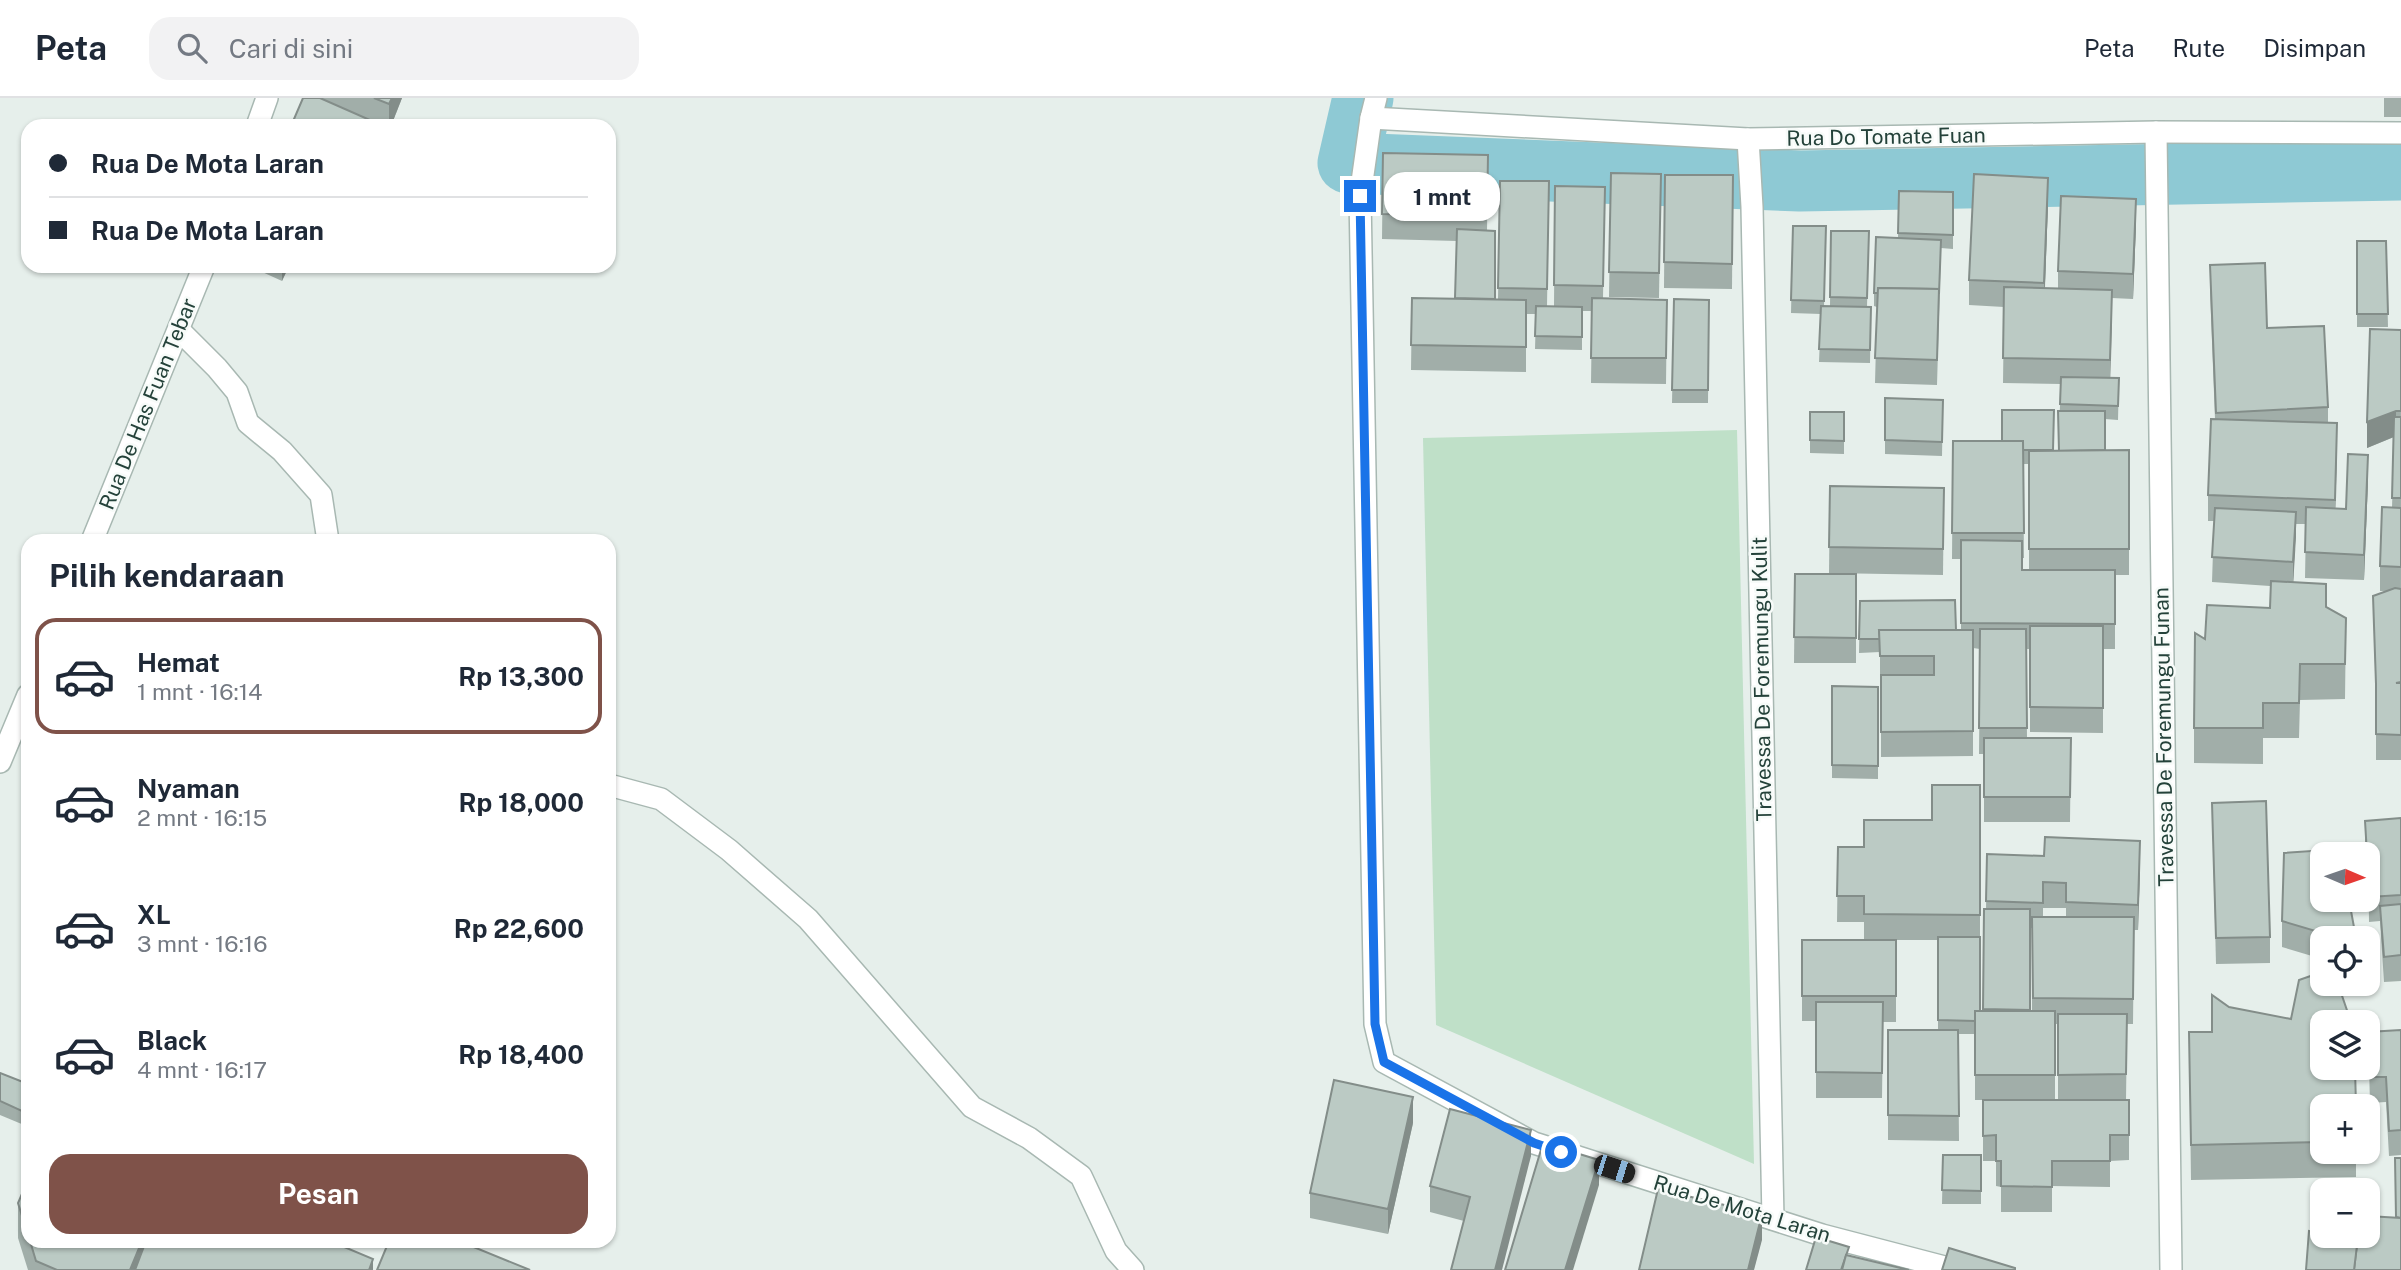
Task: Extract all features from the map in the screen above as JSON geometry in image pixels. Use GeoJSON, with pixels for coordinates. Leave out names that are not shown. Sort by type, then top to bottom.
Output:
{"type":"FeatureCollection","features":[{"type":"Feature","properties":{"kind":"street"},"geometry":{"type":"LineString","coordinates":[[260,119],[267,98]]}},
{"type":"Feature","properties":{"kind":"street","name":"Rua Do Tomate Fuan"},"geometry":{"type":"LineString","coordinates":[[1373,108],[1748,139],[2156,132],[2401,133]]}},
{"type":"Feature","properties":{"kind":"street","name":"Rua De Mota Laran"},"geometry":{"type":"LineString","coordinates":[[1373,108],[1360,196],[1375,1024],[1384,1062],[1534,1143],[1822,1235],[1956,1270]]}},
{"type":"Feature","properties":{"kind":"street","name":"Travessa De Foremungu Funan"},"geometry":{"type":"LineString","coordinates":[[2156,132],[2171,1270]]}},
{"type":"Feature","properties":{"kind":"street","name":"Travessa De Foremungu Kulit"},"geometry":{"type":"LineString","coordinates":[[1748,139],[1752,207],[1773,1219]]}},
{"type":"Feature","properties":{"kind":"street","name":"Rua De Has Fuan Tebar"},"geometry":{"type":"LineString","coordinates":[[95,534],[201,273]]}},
{"type":"Feature","properties":{"kind":"street"},"geometry":{"type":"LineString","coordinates":[[180,330],[237,392],[248,422],[282,451],[321,495],[327,534]]}},
{"type":"Feature","properties":{"kind":"street"},"geometry":{"type":"LineString","coordinates":[[0,762],[21,712]]}},
{"type":"Feature","properties":{"kind":"street"},"geometry":{"type":"LineString","coordinates":[[616,787],[661,799],[729,850],[808,919],[972,1108],[1029,1138],[1081,1176],[1116,1251],[1133,1270]]}},
{"type":"Feature","properties":{"kind":"green space"},"geometry":{"type":"Polygon","coordinates":[[[1737,430],[1754,1164],[1436,1025],[1423,438],[1737,430]]]}},
{"type":"Feature","properties":{"kind":"building"},"geometry":{"type":"Polygon","coordinates":[[[303,98],[320,98],[368,119],[294,119],[303,98]]]}},
{"type":"Feature","properties":{"kind":"building"},"geometry":{"type":"Polygon","coordinates":[[[374,98],[392,98],[389,104],[374,98]]]}},
{"type":"Feature","properties":{"kind":"building"},"geometry":{"type":"Polygon","coordinates":[[[1383,153],[1488,155],[1487,216],[1382,214],[1383,153]]]}},
{"type":"Feature","properties":{"kind":"building"},"geometry":{"type":"Polygon","coordinates":[[[1611,173],[1661,174],[1659,273],[1609,272],[1611,173]]]}},
{"type":"Feature","properties":{"kind":"building"},"geometry":{"type":"Polygon","coordinates":[[[1974,174],[2048,178],[2044,283],[1969,280],[1974,174]]]}},
{"type":"Feature","properties":{"kind":"building"},"geometry":{"type":"Polygon","coordinates":[[[1665,175],[1733,175],[1732,264],[1664,262],[1665,175]]]}},
{"type":"Feature","properties":{"kind":"building"},"geometry":{"type":"Polygon","coordinates":[[[1500,181],[1549,181],[1547,289],[1498,288],[1500,181]]]}},
{"type":"Feature","properties":{"kind":"building"},"geometry":{"type":"Polygon","coordinates":[[[1555,186],[1605,187],[1603,286],[1554,285],[1555,186]]]}},
{"type":"Feature","properties":{"kind":"building"},"geometry":{"type":"Polygon","coordinates":[[[1899,191],[1953,192],[1953,235],[1898,233],[1899,191]]]}},
{"type":"Feature","properties":{"kind":"building"},"geometry":{"type":"Polygon","coordinates":[[[2061,196],[2136,199],[2133,274],[2058,271],[2061,196]]]}},
{"type":"Feature","properties":{"kind":"building"},"geometry":{"type":"Polygon","coordinates":[[[1793,226],[1826,226],[1824,301],[1791,300],[1793,226]]]}},
{"type":"Feature","properties":{"kind":"building"},"geometry":{"type":"Polygon","coordinates":[[[1457,229],[1495,231],[1495,299],[1455,298],[1457,229]]]}},
{"type":"Feature","properties":{"kind":"building"},"geometry":{"type":"Polygon","coordinates":[[[1831,231],[1869,231],[1867,298],[1830,297],[1831,231]]]}},
{"type":"Feature","properties":{"kind":"building"},"geometry":{"type":"Polygon","coordinates":[[[1876,237],[1941,240],[1939,294],[1939,289],[1878,288],[1878,293],[1874,293],[1876,237]]]}},
{"type":"Feature","properties":{"kind":"building"},"geometry":{"type":"Polygon","coordinates":[[[2357,241],[2386,241],[2388,314],[2357,314],[2357,241]]]}},
{"type":"Feature","properties":{"kind":"building"},"geometry":{"type":"Polygon","coordinates":[[[2265,263],[2267,328],[2324,326],[2328,407],[2216,413],[2210,265],[2265,263]]]}},
{"type":"Feature","properties":{"kind":"building"},"geometry":{"type":"Polygon","coordinates":[[[2004,287],[2112,290],[2110,360],[2003,358],[2004,287]]]}},
{"type":"Feature","properties":{"kind":"building"},"geometry":{"type":"Polygon","coordinates":[[[1878,288],[1939,289],[1937,360],[1875,358],[1878,288]]]}},
{"type":"Feature","properties":{"kind":"building"},"geometry":{"type":"Polygon","coordinates":[[[1412,298],[1526,300],[1526,347],[1411,345],[1412,298]]]}},
{"type":"Feature","properties":{"kind":"building"},"geometry":{"type":"Polygon","coordinates":[[[1592,298],[1667,300],[1666,358],[1591,358],[1592,298]]]}},
{"type":"Feature","properties":{"kind":"building"},"geometry":{"type":"Polygon","coordinates":[[[1674,299],[1709,300],[1708,390],[1672,390],[1674,299]]]}},
{"type":"Feature","properties":{"kind":"building"},"geometry":{"type":"Polygon","coordinates":[[[1536,306],[1582,307],[1582,337],[1535,336],[1536,306]]]}},
{"type":"Feature","properties":{"kind":"building"},"geometry":{"type":"Polygon","coordinates":[[[1821,306],[1871,307],[1870,350],[1819,349],[1821,306]]]}},
{"type":"Feature","properties":{"kind":"building"},"geometry":{"type":"Polygon","coordinates":[[[2370,329],[2401,330],[2401,411],[2367,422],[2370,329]]]}},
{"type":"Feature","properties":{"kind":"building"},"geometry":{"type":"Polygon","coordinates":[[[2061,377],[2119,378],[2118,406],[2060,404],[2061,377]]]}},
{"type":"Feature","properties":{"kind":"building"},"geometry":{"type":"Polygon","coordinates":[[[1885,398],[1943,400],[1942,442],[1885,440],[1885,398]]]}},
{"type":"Feature","properties":{"kind":"building"},"geometry":{"type":"Polygon","coordinates":[[[2002,410],[2054,410],[2053,450],[2023,450],[2023,441],[2002,441],[2002,410]]]}},
{"type":"Feature","properties":{"kind":"building"},"geometry":{"type":"Polygon","coordinates":[[[2058,411],[2105,411],[2105,450],[2059,451],[2058,411]]]}},
{"type":"Feature","properties":{"kind":"building"},"geometry":{"type":"Polygon","coordinates":[[[1810,412],[1844,412],[1844,441],[1810,440],[1810,412]]]}},
{"type":"Feature","properties":{"kind":"building"},"geometry":{"type":"Polygon","coordinates":[[[2394,417],[2401,417],[2401,498],[2392,498],[2394,417]]]}},
{"type":"Feature","properties":{"kind":"building"},"geometry":{"type":"Polygon","coordinates":[[[2211,419],[2337,423],[2335,500],[2208,495],[2211,419]]]}},
{"type":"Feature","properties":{"kind":"building"},"geometry":{"type":"Polygon","coordinates":[[[1953,441],[2023,441],[2024,533],[1952,533],[1953,441]]]}},
{"type":"Feature","properties":{"kind":"building"},"geometry":{"type":"Polygon","coordinates":[[[2129,450],[2129,549],[2029,549],[2029,451],[2129,450]]]}},
{"type":"Feature","properties":{"kind":"building"},"geometry":{"type":"Polygon","coordinates":[[[2348,454],[2368,455],[2364,555],[2305,552],[2306,507],[2346,509],[2348,454]]]}},
{"type":"Feature","properties":{"kind":"building"},"geometry":{"type":"Polygon","coordinates":[[[1830,486],[1944,488],[1943,549],[1829,547],[1830,486]]]}},
{"type":"Feature","properties":{"kind":"building"},"geometry":{"type":"Polygon","coordinates":[[[2382,507],[2401,508],[2401,567],[2380,566],[2382,507]]]}},
{"type":"Feature","properties":{"kind":"building"},"geometry":{"type":"Polygon","coordinates":[[[2215,508],[2296,512],[2293,562],[2212,557],[2215,508]]]}},
{"type":"Feature","properties":{"kind":"building"},"geometry":{"type":"Polygon","coordinates":[[[1961,540],[2022,541],[2022,570],[2115,570],[2115,624],[1961,623],[1961,540]]]}},
{"type":"Feature","properties":{"kind":"building"},"geometry":{"type":"Polygon","coordinates":[[[1795,574],[1856,574],[1856,638],[1794,637],[1795,574]]]}},
{"type":"Feature","properties":{"kind":"building"},"geometry":{"type":"Polygon","coordinates":[[[2271,581],[2326,584],[2326,607],[2346,618],[2345,664],[2300,664],[2299,703],[2263,703],[2263,728],[2194,728],[2195,633],[2205,639],[2207,605],[2270,608],[2271,581]]]}},
{"type":"Feature","properties":{"kind":"building"},"geometry":{"type":"Polygon","coordinates":[[[2395,588],[2401,589],[2401,682],[2396,683],[2401,683],[2401,735],[2376,734],[2373,596],[2395,588]]]}},
{"type":"Feature","properties":{"kind":"building"},"geometry":{"type":"Polygon","coordinates":[[[1955,600],[1956,630],[1879,630],[1880,639],[1859,639],[1860,601],[1955,600]]]}},
{"type":"Feature","properties":{"kind":"building"},"geometry":{"type":"Polygon","coordinates":[[[2030,626],[2103,626],[2103,708],[2030,707],[2030,626]]]}},
{"type":"Feature","properties":{"kind":"building"},"geometry":{"type":"Polygon","coordinates":[[[1980,629],[2026,629],[2027,728],[1979,728],[1980,629]]]}},
{"type":"Feature","properties":{"kind":"building"},"geometry":{"type":"Polygon","coordinates":[[[1879,630],[1973,630],[1973,731],[1881,732],[1881,675],[1934,675],[1934,656],[1880,656],[1879,630]]]}},
{"type":"Feature","properties":{"kind":"building"},"geometry":{"type":"Polygon","coordinates":[[[1832,686],[1878,687],[1878,766],[1832,765],[1832,686]]]}},
{"type":"Feature","properties":{"kind":"building"},"geometry":{"type":"Polygon","coordinates":[[[1984,738],[2071,738],[2070,797],[1984,797],[1984,738]]]}},
{"type":"Feature","properties":{"kind":"building"},"geometry":{"type":"Polygon","coordinates":[[[1932,785],[1980,785],[1980,915],[1864,914],[1864,896],[1837,896],[1838,847],[1864,847],[1864,820],[1932,820],[1932,785]]]}},
{"type":"Feature","properties":{"kind":"building"},"geometry":{"type":"Polygon","coordinates":[[[2266,801],[2270,937],[2216,938],[2212,803],[2266,801]]]}},
{"type":"Feature","properties":{"kind":"building"},"geometry":{"type":"Polygon","coordinates":[[[2401,818],[2401,895],[2380,896],[2380,842],[2366,842],[2365,821],[2401,818]]]}},
{"type":"Feature","properties":{"kind":"building"},"geometry":{"type":"Polygon","coordinates":[[[2045,837],[2140,841],[2138,905],[2066,902],[2066,883],[2043,882],[2043,903],[1986,901],[1987,854],[2044,856],[2045,837]]]}},
{"type":"Feature","properties":{"kind":"building"},"geometry":{"type":"Polygon","coordinates":[[[2310,851],[2310,912],[2351,912],[2354,926],[2310,926],[2310,929],[2282,921],[2284,853],[2310,851]]]}},
{"type":"Feature","properties":{"kind":"building"},"geometry":{"type":"Polygon","coordinates":[[[2401,904],[2401,955],[2384,957],[2380,906],[2401,904]]]}},
{"type":"Feature","properties":{"kind":"building"},"geometry":{"type":"Polygon","coordinates":[[[1984,909],[2030,909],[2030,1010],[1983,1009],[1984,909]]]}},
{"type":"Feature","properties":{"kind":"building"},"geometry":{"type":"Polygon","coordinates":[[[2032,917],[2134,917],[2133,999],[2033,998],[2032,917]]]}},
{"type":"Feature","properties":{"kind":"building"},"geometry":{"type":"Polygon","coordinates":[[[1938,937],[1980,937],[1980,1011],[1975,1011],[1975,1021],[1938,1020],[1938,937]]]}},
{"type":"Feature","properties":{"kind":"building"},"geometry":{"type":"Polygon","coordinates":[[[1802,940],[1896,940],[1896,996],[1802,996],[1802,940]]]}},
{"type":"Feature","properties":{"kind":"building"},"geometry":{"type":"Polygon","coordinates":[[[2310,976],[2310,996],[2342,996],[2347,1010],[2310,1010],[2310,1080],[2355,1080],[2356,1094],[2310,1094],[2310,1142],[2191,1145],[2189,1032],[2212,1032],[2212,995],[2229,1007],[2291,1019],[2299,980],[2310,976]]]}},
{"type":"Feature","properties":{"kind":"building"},"geometry":{"type":"Polygon","coordinates":[[[1816,1002],[1883,1002],[1882,1073],[1816,1072],[1816,1002]]]}},
{"type":"Feature","properties":{"kind":"building"},"geometry":{"type":"Polygon","coordinates":[[[1975,1011],[2055,1011],[2055,1075],[1975,1075],[1975,1011]]]}},
{"type":"Feature","properties":{"kind":"building"},"geometry":{"type":"Polygon","coordinates":[[[2058,1014],[2127,1014],[2126,1074],[2058,1075],[2058,1014]]]}},
{"type":"Feature","properties":{"kind":"building"},"geometry":{"type":"Polygon","coordinates":[[[1888,1030],[1958,1030],[1959,1116],[1888,1115],[1888,1030]]]}},
{"type":"Feature","properties":{"kind":"building"},"geometry":{"type":"Polygon","coordinates":[[[2401,1030],[2401,1130],[2389,1131],[2386,1077],[2380,1077],[2380,1031],[2401,1030]]]}},
{"type":"Feature","properties":{"kind":"building"},"geometry":{"type":"Polygon","coordinates":[[[0,1073],[21,1081],[21,1111],[0,1101],[0,1073]]]}},
{"type":"Feature","properties":{"kind":"building"},"geometry":{"type":"Polygon","coordinates":[[[1334,1080],[1413,1097],[1388,1209],[1310,1193],[1334,1080]]]}},
{"type":"Feature","properties":{"kind":"building"},"geometry":{"type":"Polygon","coordinates":[[[1983,1100],[2129,1100],[2129,1135],[2110,1135],[2110,1161],[2052,1161],[2052,1187],[2001,1186],[2001,1161],[1996,1161],[1996,1135],[1983,1136],[1983,1100]]]}},
{"type":"Feature","properties":{"kind":"building"},"geometry":{"type":"Polygon","coordinates":[[[1450,1109],[1531,1130],[1495,1270],[1451,1270],[1470,1197],[1430,1186],[1450,1109]]]}},
{"type":"Feature","properties":{"kind":"building"},"geometry":{"type":"Polygon","coordinates":[[[1543,1143],[1599,1160],[1565,1270],[1505,1270],[1543,1143]]]}},
{"type":"Feature","properties":{"kind":"building"},"geometry":{"type":"Polygon","coordinates":[[[1943,1155],[1981,1155],[1981,1191],[1942,1190],[1943,1155]]]}},
{"type":"Feature","properties":{"kind":"building"},"geometry":{"type":"Polygon","coordinates":[[[2395,1158],[2401,1158],[2401,1218],[2396,1217],[2395,1158]]]}},
{"type":"Feature","properties":{"kind":"building"},"geometry":{"type":"Polygon","coordinates":[[[1658,1189],[1762,1214],[1748,1270],[1639,1270],[1658,1189]]]}},
{"type":"Feature","properties":{"kind":"building"},"geometry":{"type":"Polygon","coordinates":[[[2380,1217],[2401,1218],[2401,1270],[2354,1270],[2357,1248],[2380,1248],[2380,1217]]]}},
{"type":"Feature","properties":{"kind":"building"},"geometry":{"type":"Polygon","coordinates":[[[2309,1231],[2310,1248],[2357,1248],[2354,1270],[2306,1270],[2309,1231]]]}},
{"type":"Feature","properties":{"kind":"building"},"geometry":{"type":"Polygon","coordinates":[[[1816,1237],[1849,1247],[1841,1270],[1806,1270],[1816,1237]]]}},
{"type":"Feature","properties":{"kind":"building"},"geometry":{"type":"Polygon","coordinates":[[[32,1248],[139,1248],[130,1270],[57,1270],[36,1261],[32,1248]]]}},
{"type":"Feature","properties":{"kind":"building"},"geometry":{"type":"Polygon","coordinates":[[[143,1248],[347,1248],[373,1259],[369,1270],[135,1270],[143,1248]]]}},
{"type":"Feature","properties":{"kind":"building"},"geometry":{"type":"Polygon","coordinates":[[[386,1248],[476,1248],[530,1270],[377,1270],[386,1248]]]}},
{"type":"Feature","properties":{"kind":"building"},"geometry":{"type":"Polygon","coordinates":[[[1949,1248],[2015,1268],[2015,1270],[1942,1270],[1949,1248]]]}},
{"type":"Feature","properties":{"kind":"building"},"geometry":{"type":"Polygon","coordinates":[[[1846,1255],[1909,1270],[1842,1270],[1846,1255]]]}},
{"type":"Feature","properties":{"kind":"waterway"},"geometry":{"type":"LineString","coordinates":[[1363,98],[1348,163],[1800,181],[2401,170]]}},
{"type":"Feature","properties":{"kind":"route"},"geometry":{"type":"LineString","coordinates":[[1360,196],[1375,1024],[1384,1062],[1534,1143],[1561,1152]]}}]}
